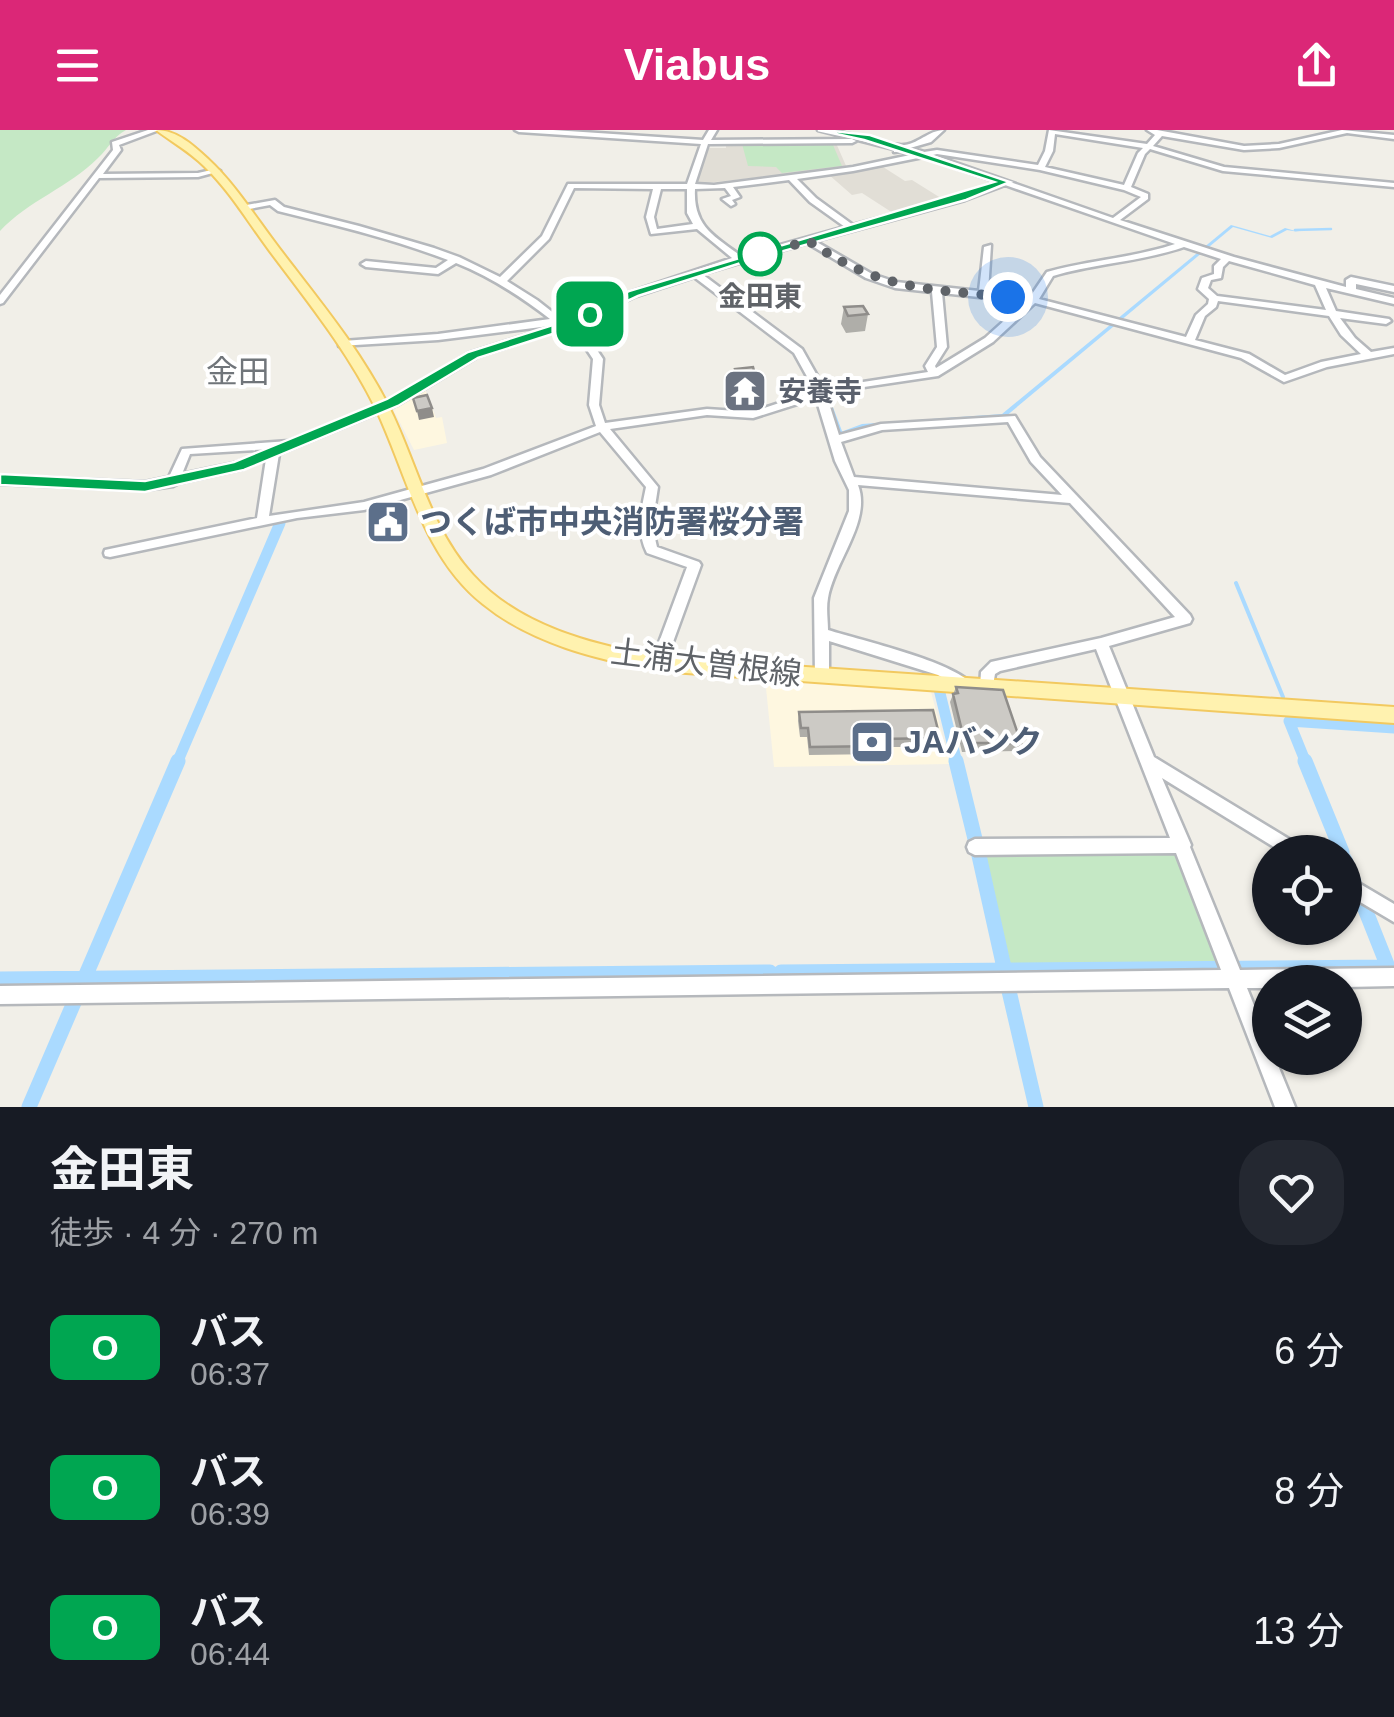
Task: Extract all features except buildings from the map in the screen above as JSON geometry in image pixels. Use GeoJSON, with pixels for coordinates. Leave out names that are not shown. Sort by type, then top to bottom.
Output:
{"type":"FeatureCollection","features":[{"type":"Feature","properties":{"kind":"main road","name":"土浦大曽根線"},"geometry":{"type":"LineString","coordinates":[[158,130],[194,149],[244,208],[343,344],[382,408],[449,557],[492,601],[521,620],[576,645],[658,664],[1394,715]]}},
{"type":"Feature","properties":{"kind":"street"},"geometry":{"type":"LineString","coordinates":[[0,301],[117,150],[117,142],[158,130]]}},
{"type":"Feature","properties":{"kind":"street"},"geometry":{"type":"LineString","coordinates":[[519,130],[645,133],[706,142],[809,144],[871,136]]}},
{"type":"Feature","properties":{"kind":"street"},"geometry":{"type":"LineString","coordinates":[[713,130],[692,175],[691,212],[700,226],[739,259]]}},
{"type":"Feature","properties":{"kind":"street"},"geometry":{"type":"LineString","coordinates":[[822,130],[871,136],[898,150],[1023,188],[1226,260],[1394,301]]}},
{"type":"Feature","properties":{"kind":"street"},"geometry":{"type":"LineString","coordinates":[[898,150],[928,140],[940,130]]}},
{"type":"Feature","properties":{"kind":"street"},"geometry":{"type":"LineString","coordinates":[[1023,188],[1044,170],[1049,130],[1146,146],[1223,169],[1394,185]]}},
{"type":"Feature","properties":{"kind":"street"},"geometry":{"type":"LineString","coordinates":[[1320,130],[1335,133]]}},
{"type":"Feature","properties":{"kind":"street"},"geometry":{"type":"LineString","coordinates":[[1127,188],[1146,146],[1159,132],[1244,148],[1279,146],[1349,131],[1394,138]]}},
{"type":"Feature","properties":{"kind":"street"},"geometry":{"type":"LineString","coordinates":[[500,284],[546,237],[571,186],[728,186],[937,152],[1127,188],[1144,199],[1115,220]]}},
{"type":"Feature","properties":{"kind":"street"},"geometry":{"type":"LineString","coordinates":[[96,176],[198,175],[216,171]]}},
{"type":"Feature","properties":{"kind":"street"},"geometry":{"type":"LineString","coordinates":[[792,178],[813,200],[852,228]]}},
{"type":"Feature","properties":{"kind":"street"},"geometry":{"type":"LineString","coordinates":[[0,480],[104,486],[173,482],[238,466],[382,408],[459,361],[565,323],[621,298],[739,259],[962,198],[1005,182]]}},
{"type":"Feature","properties":{"kind":"street"},"geometry":{"type":"LineString","coordinates":[[728,186],[736,197],[726,199],[731,204]]}},
{"type":"Feature","properties":{"kind":"street"},"geometry":{"type":"LineString","coordinates":[[658,188],[650,217],[654,232],[700,226]]}},
{"type":"Feature","properties":{"kind":"street"},"geometry":{"type":"LineString","coordinates":[[244,208],[272,202],[281,208],[394,237],[456,259],[526,296],[565,323],[598,360],[594,405],[603,427],[652,487],[643,525],[652,550],[694,565],[658,664]]}},
{"type":"Feature","properties":{"kind":"street"},"geometry":{"type":"LineString","coordinates":[[809,241],[880,281],[1033,300],[1245,356],[1284,379],[1325,364],[1394,351]]}},
{"type":"Feature","properties":{"kind":"street"},"geometry":{"type":"LineString","coordinates":[[110,553],[297,514],[364,506],[487,472],[603,427],[707,412],[752,415],[820,393],[934,374],[988,340],[1033,300],[1050,274],[1087,264],[1148,257],[1182,245]]}},
{"type":"Feature","properties":{"kind":"street"},"geometry":{"type":"LineString","coordinates":[[983,295],[988,246]]}},
{"type":"Feature","properties":{"kind":"street"},"geometry":{"type":"LineString","coordinates":[[366,264],[438,271],[456,259]]}},
{"type":"Feature","properties":{"kind":"street"},"geometry":{"type":"LineString","coordinates":[[1226,260],[1219,266],[1218,276],[1207,278],[1203,289],[1214,298],[1386,321]]}},
{"type":"Feature","properties":{"kind":"street"},"geometry":{"type":"LineString","coordinates":[[695,274],[798,350],[820,393],[856,499],[855,511],[821,598],[822,677]]}},
{"type":"Feature","properties":{"kind":"street"},"geometry":{"type":"LineString","coordinates":[[1351,292],[1351,280],[1394,289]]}},
{"type":"Feature","properties":{"kind":"street"},"geometry":{"type":"LineString","coordinates":[[1320,286],[1342,334],[1370,357]]}},
{"type":"Feature","properties":{"kind":"street"},"geometry":{"type":"LineString","coordinates":[[934,374],[930,366],[942,347],[937,290]]}},
{"type":"Feature","properties":{"kind":"street"},"geometry":{"type":"LineString","coordinates":[[1190,340],[1214,298]]}},
{"type":"Feature","properties":{"kind":"street"},"geometry":{"type":"LineString","coordinates":[[343,344],[565,323]]}},
{"type":"Feature","properties":{"kind":"street"},"geometry":{"type":"LineString","coordinates":[[835,440],[897,425],[1011,418],[1035,459],[1185,619],[1101,643],[996,666],[988,672],[987,687]]}},
{"type":"Feature","properties":{"kind":"street"},"geometry":{"type":"LineString","coordinates":[[173,482],[186,451],[295,443]]}},
{"type":"Feature","properties":{"kind":"street"},"geometry":{"type":"LineString","coordinates":[[262,523],[273,453]]}},
{"type":"Feature","properties":{"kind":"street"},"geometry":{"type":"LineString","coordinates":[[850,480],[1075,500]]}},
{"type":"Feature","properties":{"kind":"street"},"geometry":{"type":"LineString","coordinates":[[821,633],[943,672],[967,686]]}},
{"type":"Feature","properties":{"kind":"street"},"geometry":{"type":"LineString","coordinates":[[1101,643],[1152,762],[1286,1107]]}},
{"type":"Feature","properties":{"kind":"street"},"geometry":{"type":"LineString","coordinates":[[1152,762],[1269,835]]}},
{"type":"Feature","properties":{"kind":"street"},"geometry":{"type":"LineString","coordinates":[[975,847],[1183,845]]}},
{"type":"Feature","properties":{"kind":"street"},"geometry":{"type":"LineString","coordinates":[[1362,894],[1394,914]]}},
{"type":"Feature","properties":{"kind":"street"},"geometry":{"type":"LineString","coordinates":[[0,994],[1394,977]]}},
{"type":"Feature","properties":{"kind":"shaded area"},"geometry":{"type":"Polygon","coordinates":[[[726,143],[836,143],[847,168],[697,184],[706,148],[726,148],[726,143]]]}},
{"type":"Feature","properties":{"kind":"shaded area"},"geometry":{"type":"Polygon","coordinates":[[[880,165],[944,200],[893,213],[862,193],[852,195],[828,174],[880,165]]]}},
{"type":"Feature","properties":{"kind":"shaded area"},"geometry":{"type":"Polygon","coordinates":[[[425,389],[436,418],[442,417],[447,443],[414,450],[394,411],[398,403],[425,389]]]}},
{"type":"Feature","properties":{"kind":"shaded area"},"geometry":{"type":"Polygon","coordinates":[[[765,678],[930,688],[950,764],[774,767],[765,678]]]}},
{"type":"Feature","properties":{"kind":"green space"},"geometry":{"type":"Polygon","coordinates":[[[0,130],[126,130],[87,168],[0,231],[0,130]]]}},
{"type":"Feature","properties":{"kind":"green space"},"geometry":{"type":"Polygon","coordinates":[[[742,144],[833,145],[842,166],[782,173],[776,167],[748,166],[742,144]]]}},
{"type":"Feature","properties":{"kind":"green space"},"geometry":{"type":"Polygon","coordinates":[[[1181,850],[1221,962],[1009,966],[982,853],[1181,850]]]}},
{"type":"Feature","properties":{"kind":"water"},"geometry":{"type":"Polygon","coordinates":[[[1231,225],[1270,236],[1285,228],[1299,232],[1287,230],[1272,238],[1233,227],[1005,417],[864,427],[838,433],[862,424],[1002,414],[1231,225]]]}},
{"type":"Feature","properties":{"kind":"waterway"},"geometry":{"type":"LineString","coordinates":[[1295,230],[1331,229]]}},
{"type":"Feature","properties":{"kind":"waterway"},"geometry":{"type":"LineString","coordinates":[[827,395],[841,432]]}},
{"type":"Feature","properties":{"kind":"waterway"},"geometry":{"type":"LineString","coordinates":[[177,763],[280,523]]}},
{"type":"Feature","properties":{"kind":"waterway"},"geometry":{"type":"LineString","coordinates":[[1236,583],[1283,697]]}},
{"type":"Feature","properties":{"kind":"waterway"},"geometry":{"type":"LineString","coordinates":[[939,689],[957,763]]}},
{"type":"Feature","properties":{"kind":"waterway"},"geometry":{"type":"LineString","coordinates":[[1306,763],[1289,721],[1394,728]]}},
{"type":"Feature","properties":{"kind":"waterway"},"geometry":{"type":"LineString","coordinates":[[84,978],[178,761]]}},
{"type":"Feature","properties":{"kind":"waterway"},"geometry":{"type":"LineString","coordinates":[[956,761],[976,843]]}},
{"type":"Feature","properties":{"kind":"waterway"},"geometry":{"type":"LineString","coordinates":[[1305,761],[1335,835]]}},
{"type":"Feature","properties":{"kind":"waterway"},"geometry":{"type":"LineString","coordinates":[[978,851],[1005,970]]}},
{"type":"Feature","properties":{"kind":"waterway"},"geometry":{"type":"LineString","coordinates":[[1005,970],[1388,967],[1362,902]]}},
{"type":"Feature","properties":{"kind":"waterway"},"geometry":{"type":"LineString","coordinates":[[781,972],[1005,970]]}},
{"type":"Feature","properties":{"kind":"waterway"},"geometry":{"type":"LineString","coordinates":[[84,978],[770,972]]}},
{"type":"Feature","properties":{"kind":"waterway"},"geometry":{"type":"LineString","coordinates":[[0,979],[84,978]]}},
{"type":"Feature","properties":{"kind":"waterway"},"geometry":{"type":"LineString","coordinates":[[29,1107],[84,978]]}},
{"type":"Feature","properties":{"kind":"waterway"},"geometry":{"type":"LineString","coordinates":[[1009,991],[1036,1107]]}},
{"type":"Feature","properties":{"kind":"bus line","name":"O"},"geometry":{"type":"LineString","coordinates":[[0,480],[145,486],[238,466],[393,403],[459,361],[564,326],[621,298],[739,259],[962,198],[1005,182],[866,138],[823,130]]}},
{"type":"Feature","properties":{"kind":"place","name":"金田東"},"geometry":{"type":"Point","coordinates":[760,254]}},
{"type":"Feature","properties":{"kind":"place","name":"安養寺"},"geometry":{"type":"Point","coordinates":[745,391]}},
{"type":"Feature","properties":{"kind":"place","name":"つくば市中央消防署桜分署"},"geometry":{"type":"Point","coordinates":[388,522]}},
{"type":"Feature","properties":{"kind":"place","name":"JAバンク"},"geometry":{"type":"Point","coordinates":[872,742]}},
{"type":"Feature","properties":{"kind":"district","name":"金田"},"geometry":{"type":"Point","coordinates":[238,372]}},
{"type":"Feature","properties":{"kind":"route"},"geometry":{"type":"LineString","coordinates":[[760,254],[809,241],[880,281],[1008,297]]}}]}
